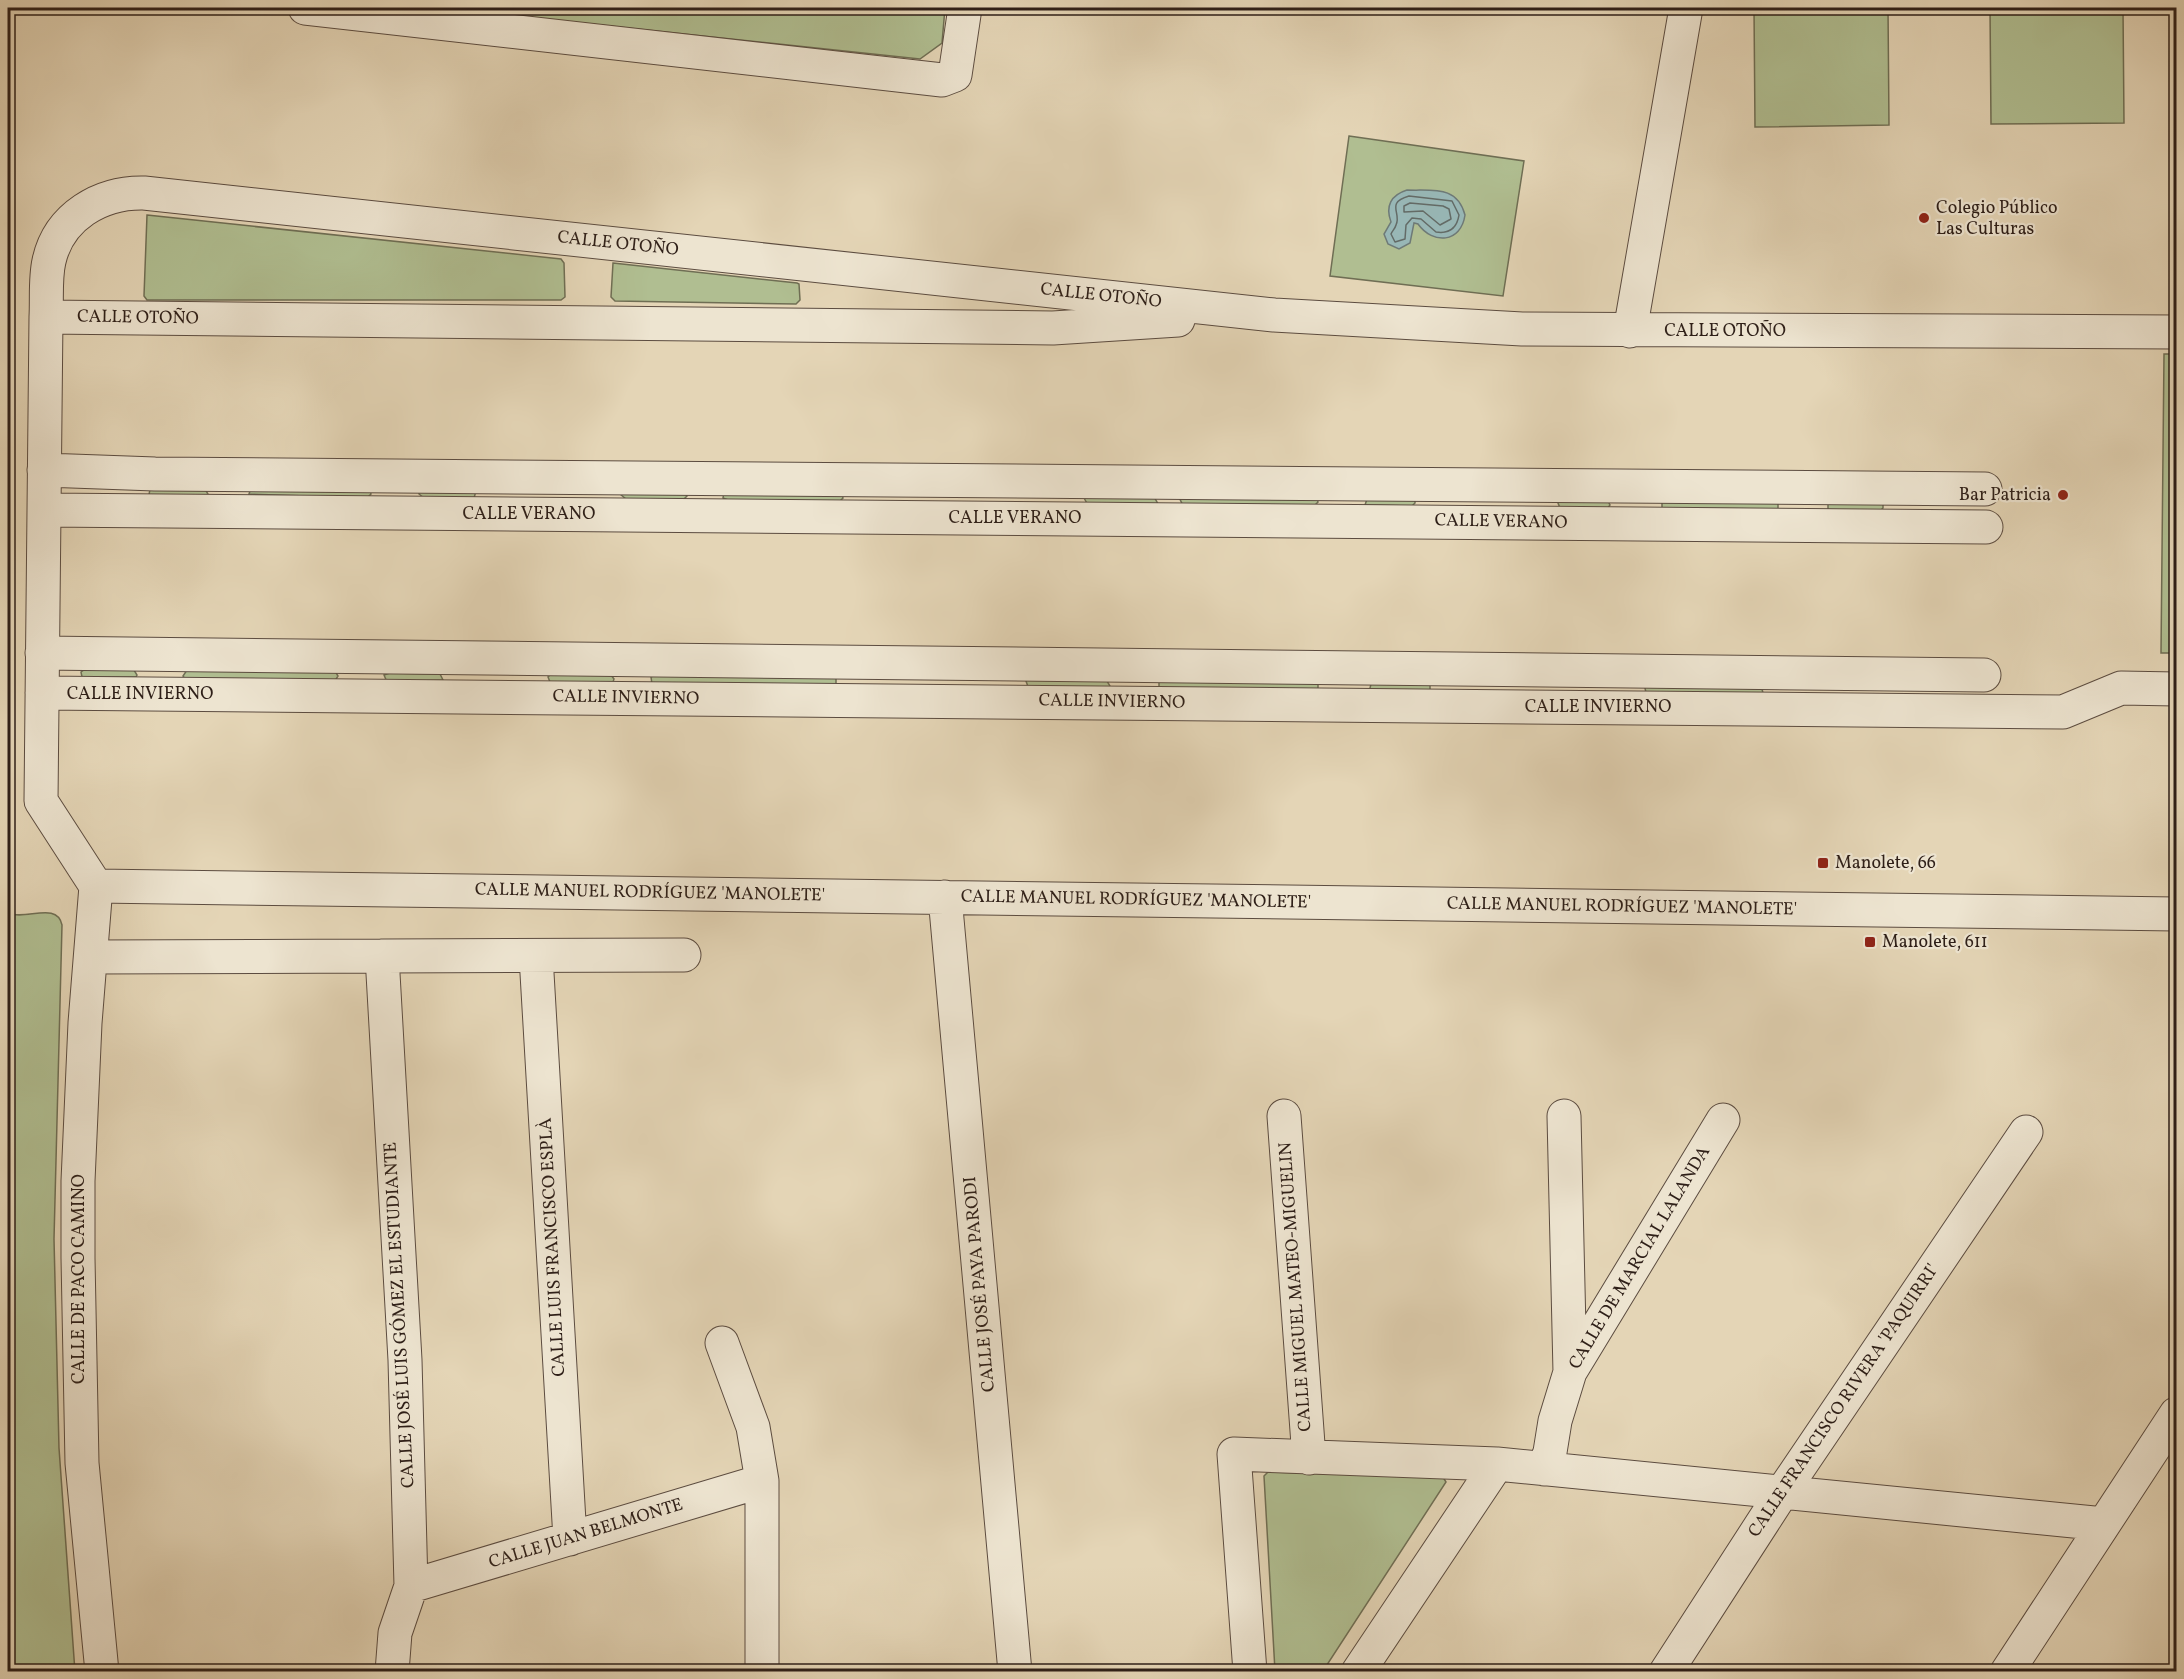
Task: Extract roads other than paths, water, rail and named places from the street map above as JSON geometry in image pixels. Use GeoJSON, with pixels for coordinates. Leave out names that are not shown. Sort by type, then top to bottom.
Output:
{"type":"FeatureCollection","features":[{"type":"Feature","properties":{"kind":"street"},"geometry":{"type":"LineString","coordinates":[[304,8],[942,80],[955,75],[965,8]]}},
{"type":"Feature","properties":{"kind":"street"},"geometry":{"type":"LineString","coordinates":[[1630,331],[1686,8]]}},
{"type":"Feature","properties":{"kind":"street","name":"CALLE OTOÑO"},"geometry":{"type":"LineString","coordinates":[[96,886],[41,801],[46,317],[49,261],[62,232],[71,220],[97,201],[127,192],[1274,315],[1522,329],[2176,332]]}},
{"type":"Feature","properties":{"kind":"street","name":"CALLE OTOÑO"},"geometry":{"type":"LineString","coordinates":[[46,317],[1053,328],[1274,315]]}},
{"type":"Feature","properties":{"kind":"street","name":"CALLE VERANO"},"geometry":{"type":"LineString","coordinates":[[44,470],[167,474],[1986,489]]}},
{"type":"Feature","properties":{"kind":"street","name":"CALLE VERANO"},"geometry":{"type":"LineString","coordinates":[[44,510],[1986,527]]}},
{"type":"Feature","properties":{"kind":"street","name":"CALLE INVIERNO"},"geometry":{"type":"LineString","coordinates":[[42,653],[1984,675]]}},
{"type":"Feature","properties":{"kind":"street","name":"CALLE INVIERNO"},"geometry":{"type":"LineString","coordinates":[[42,693],[2063,712],[2121,688],[2176,689]]}},
{"type":"Feature","properties":{"kind":"street","name":"CALLE MANUEL RODRÍGUEZ 'MANOLETE'"},"geometry":{"type":"LineString","coordinates":[[96,886],[2176,914]]}},
{"type":"Feature","properties":{"kind":"street","name":"CALLE DE PACO CAMINO"},"geometry":{"type":"LineString","coordinates":[[96,886],[85,1023],[78,1182],[78,1342],[82,1463],[102,1671]]}},
{"type":"Feature","properties":{"kind":"street","name":"CALLE JOSÉ PAYA PARODI"},"geometry":{"type":"LineString","coordinates":[[945,897],[1015,1671]]}},
{"type":"Feature","properties":{"kind":"street"},"geometry":{"type":"LineString","coordinates":[[92,957],[684,955]]}},
{"type":"Feature","properties":{"kind":"street","name":"CALLE JOSÉ LUIS GÓMEZ EL ESTUDIANTE"},"geometry":{"type":"LineString","coordinates":[[382,956],[405,1360],[411,1586],[395,1633],[392,1671]]}},
{"type":"Feature","properties":{"kind":"street","name":"CALLE LUIS FRANCISCO ESPLÀ"},"geometry":{"type":"LineString","coordinates":[[536,956],[570,1539]]}},
{"type":"Feature","properties":{"kind":"street","name":"CALLE MIGUEL MATEO-MIGUELIN"},"geometry":{"type":"LineString","coordinates":[[1284,1116],[1309,1458]]}},
{"type":"Feature","properties":{"kind":"street"},"geometry":{"type":"LineString","coordinates":[[1564,1116],[1570,1372]]}},
{"type":"Feature","properties":{"kind":"street","name":"CALLE DE MARCIAL LALANDA"},"geometry":{"type":"LineString","coordinates":[[1544,1469],[1550,1452],[1554,1421],[1570,1372],[1723,1120]]}},
{"type":"Feature","properties":{"kind":"street","name":"CALLE FRANCISCO RIVERA 'PAQUIRRI'"},"geometry":{"type":"LineString","coordinates":[[1666,1671],[1783,1491],[2026,1132]]}},
{"type":"Feature","properties":{"kind":"street"},"geometry":{"type":"LineString","coordinates":[[722,1343],[753,1427],[762,1481],[762,1671]]}},
{"type":"Feature","properties":{"kind":"street"},"geometry":{"type":"LineString","coordinates":[[2007,1671],[2176,1414]]}},
{"type":"Feature","properties":{"kind":"street"},"geometry":{"type":"LineString","coordinates":[[1250,1671],[1234,1454],[1497,1464],[2104,1524]]}},
{"type":"Feature","properties":{"kind":"street"},"geometry":{"type":"LineString","coordinates":[[1358,1671],[1497,1464]]}},
{"type":"Feature","properties":{"kind":"street","name":"CALLE JUAN BELMONTE"},"geometry":{"type":"LineString","coordinates":[[411,1586],[762,1481]]}},
{"type":"Feature","properties":{"kind":"water"},"geometry":{"type":"Polygon","coordinates":[[[1407,190],[1435,190],[1450,194],[1461,205],[1465,215],[1458,231],[1452,236],[1438,238],[1414,223],[1410,243],[1399,249],[1388,244],[1384,234],[1391,222],[1389,206],[1393,198],[1407,190]]]}},
{"type":"Feature","properties":{"kind":"place","name":"Colegio Público Las Culturas"},"geometry":{"type":"Point","coordinates":[1924,218]}},
{"type":"Feature","properties":{"kind":"place","name":"Bar Patricia"},"geometry":{"type":"Point","coordinates":[2063,495]}},
{"type":"Feature","properties":{"kind":"place","name":"Manolete, 66"},"geometry":{"type":"Point","coordinates":[1823,863]}},
{"type":"Feature","properties":{"kind":"place","name":"Manolete, 611"},"geometry":{"type":"Point","coordinates":[1870,942]}}]}
